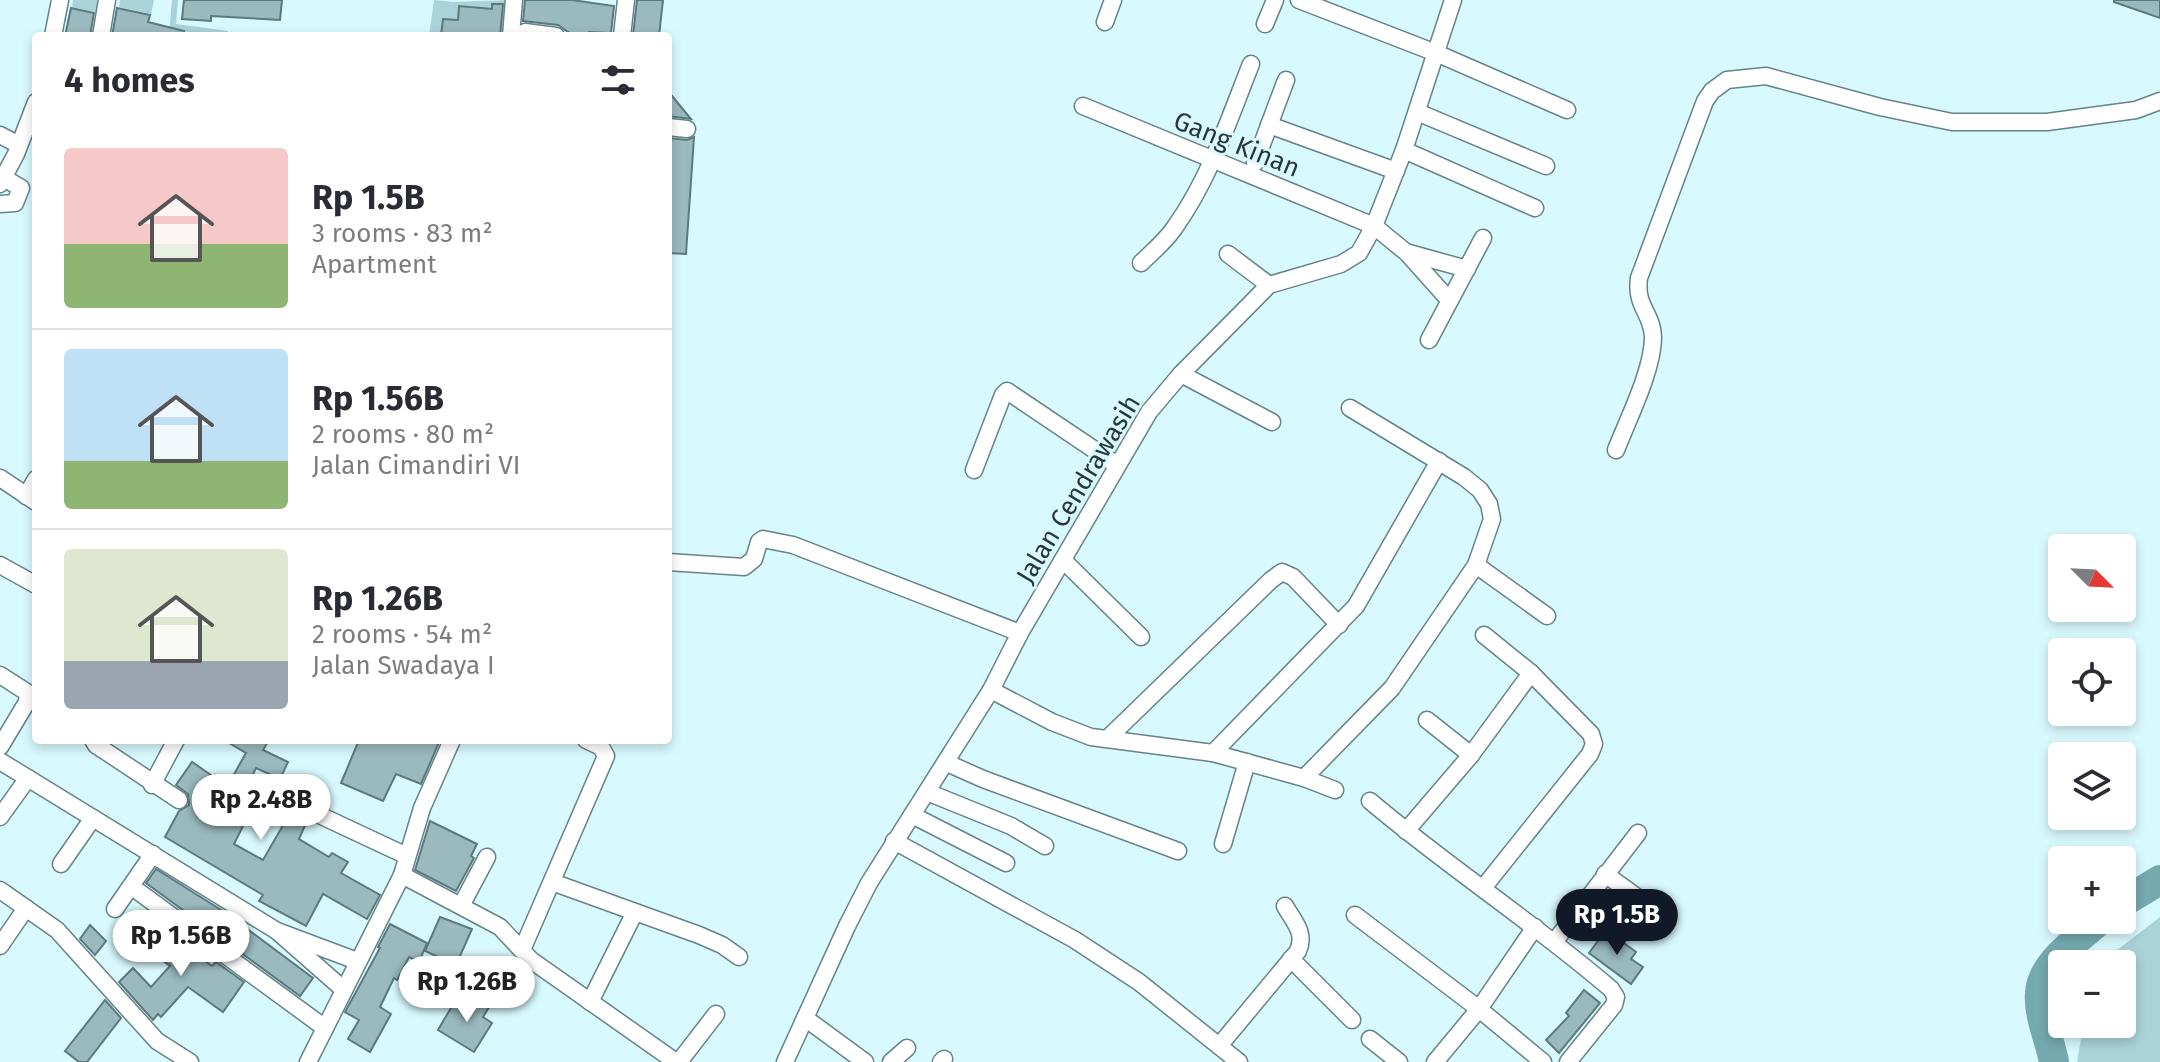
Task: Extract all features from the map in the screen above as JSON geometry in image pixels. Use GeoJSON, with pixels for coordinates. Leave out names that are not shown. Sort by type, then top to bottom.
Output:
{"type":"FeatureCollection","features":[{"type":"Feature","properties":{"kind":"street"},"geometry":{"type":"LineString","coordinates":[[54,32],[60,0]]}},
{"type":"Feature","properties":{"kind":"street"},"geometry":{"type":"LineString","coordinates":[[102,32],[107,0]]}},
{"type":"Feature","properties":{"kind":"street"},"geometry":{"type":"LineString","coordinates":[[514,0],[518,32]]}},
{"type":"Feature","properties":{"kind":"street"},"geometry":{"type":"LineString","coordinates":[[622,32],[626,0]]}},
{"type":"Feature","properties":{"kind":"street"},"geometry":{"type":"LineString","coordinates":[[1105,22],[1113,0]]}},
{"type":"Feature","properties":{"kind":"street"},"geometry":{"type":"LineString","coordinates":[[1265,24],[1275,0]]}},
{"type":"Feature","properties":{"kind":"street"},"geometry":{"type":"LineString","coordinates":[[1299,0],[1436,53],[1567,110]]}},
{"type":"Feature","properties":{"kind":"street","name":"Jalan Cendrawasih"},"geometry":{"type":"LineString","coordinates":[[785,1062],[847,926],[894,841],[947,763],[991,690],[1020,633],[1149,412],[1181,374],[1269,285],[1351,260],[1359,253],[1374,226],[1404,150],[1450,1]]}},
{"type":"Feature","properties":{"kind":"street"},"geometry":{"type":"LineString","coordinates":[[1141,263],[1174,230],[1214,159],[1251,64]]}},
{"type":"Feature","properties":{"kind":"street"},"geometry":{"type":"LineString","coordinates":[[1616,450],[1641,388],[1653,340],[1651,319],[1640,305],[1637,290],[1639,278],[1705,101],[1712,91],[1727,80],[1766,76],[1880,107],[1952,122],[2047,122],[2136,110],[2160,101]]}},
{"type":"Feature","properties":{"kind":"street"},"geometry":{"type":"LineString","coordinates":[[1255,163],[1286,80]]}},
{"type":"Feature","properties":{"kind":"street","name":"Gang Kinan"},"geometry":{"type":"LineString","coordinates":[[1083,106],[1374,226],[1407,253],[1449,300]]}},
{"type":"Feature","properties":{"kind":"street"},"geometry":{"type":"LineString","coordinates":[[0,204],[15,203],[21,188],[2,181],[32,112]]}},
{"type":"Feature","properties":{"kind":"street"},"geometry":{"type":"LineString","coordinates":[[1417,112],[1546,166]]}},
{"type":"Feature","properties":{"kind":"street"},"geometry":{"type":"LineString","coordinates":[[1269,125],[1396,171]]}},
{"type":"Feature","properties":{"kind":"street"},"geometry":{"type":"LineString","coordinates":[[672,127],[687,129]]}},
{"type":"Feature","properties":{"kind":"street"},"geometry":{"type":"LineString","coordinates":[[0,135],[19,145]]}},
{"type":"Feature","properties":{"kind":"street"},"geometry":{"type":"LineString","coordinates":[[1404,150],[1535,208]]}},
{"type":"Feature","properties":{"kind":"street"},"geometry":{"type":"LineString","coordinates":[[1429,340],[1483,238]]}},
{"type":"Feature","properties":{"kind":"street"},"geometry":{"type":"LineString","coordinates":[[1407,253],[1467,269]]}},
{"type":"Feature","properties":{"kind":"street"},"geometry":{"type":"LineString","coordinates":[[1228,254],[1269,285]]}},
{"type":"Feature","properties":{"kind":"street"},"geometry":{"type":"LineString","coordinates":[[1181,374],[1272,422]]}},
{"type":"Feature","properties":{"kind":"street"},"geometry":{"type":"LineString","coordinates":[[974,470],[1007,391],[1117,465]]}},
{"type":"Feature","properties":{"kind":"street"},"geometry":{"type":"LineString","coordinates":[[1304,778],[1392,688],[1476,565],[1492,519],[1489,504],[1480,490],[1464,477],[1350,408]]}},
{"type":"Feature","properties":{"kind":"street"},"geometry":{"type":"LineString","coordinates":[[1213,753],[1356,606],[1439,461]]}},
{"type":"Feature","properties":{"kind":"street"},"geometry":{"type":"LineString","coordinates":[[0,478],[31,499]]}},
{"type":"Feature","properties":{"kind":"street"},"geometry":{"type":"LineString","coordinates":[[672,562],[744,567],[754,559],[759,542],[763,539],[793,545],[1020,633]]}},
{"type":"Feature","properties":{"kind":"street"},"geometry":{"type":"LineString","coordinates":[[1063,560],[1141,637]]}},
{"type":"Feature","properties":{"kind":"street"},"geometry":{"type":"LineString","coordinates":[[0,565],[32,583]]}},
{"type":"Feature","properties":{"kind":"street"},"geometry":{"type":"LineString","coordinates":[[1476,565],[1547,616]]}},
{"type":"Feature","properties":{"kind":"street"},"geometry":{"type":"LineString","coordinates":[[1108,738],[1282,572],[1293,577],[1339,625]]}},
{"type":"Feature","properties":{"kind":"street"},"geometry":{"type":"LineString","coordinates":[[1483,888],[1590,754],[1594,744],[1591,734],[1531,673],[1484,635]]}},
{"type":"Feature","properties":{"kind":"street"},"geometry":{"type":"LineString","coordinates":[[1406,831],[1471,755],[1531,673]]}},
{"type":"Feature","properties":{"kind":"street"},"geometry":{"type":"LineString","coordinates":[[0,675],[28,693],[27,702],[0,747]]}},
{"type":"Feature","properties":{"kind":"street"},"geometry":{"type":"LineString","coordinates":[[991,690],[1063,727],[1091,737],[1213,753],[1304,778],[1335,790]]}},
{"type":"Feature","properties":{"kind":"street"},"geometry":{"type":"LineString","coordinates":[[1427,720],[1471,755]]}},
{"type":"Feature","properties":{"kind":"street"},"geometry":{"type":"LineString","coordinates":[[95,744],[152,785],[179,800]]}},
{"type":"Feature","properties":{"kind":"street"},"geometry":{"type":"LineString","coordinates":[[152,785],[174,744]]}},
{"type":"Feature","properties":{"kind":"street"},"geometry":{"type":"LineString","coordinates":[[314,1060],[343,989],[402,875],[422,808],[450,744]]}},
{"type":"Feature","properties":{"kind":"street"},"geometry":{"type":"LineString","coordinates":[[522,950],[606,756],[601,747],[595,744]]}},
{"type":"Feature","properties":{"kind":"street"},"geometry":{"type":"LineString","coordinates":[[0,761],[277,931],[343,989]]}},
{"type":"Feature","properties":{"kind":"street"},"geometry":{"type":"LineString","coordinates":[[1223,844],[1247,762]]}},
{"type":"Feature","properties":{"kind":"street"},"geometry":{"type":"LineString","coordinates":[[947,763],[1178,851]]}},
{"type":"Feature","properties":{"kind":"street"},"geometry":{"type":"LineString","coordinates":[[0,817],[28,778]]}},
{"type":"Feature","properties":{"kind":"street"},"geometry":{"type":"LineString","coordinates":[[927,792],[1011,826],[1045,846]]}},
{"type":"Feature","properties":{"kind":"street"},"geometry":{"type":"LineString","coordinates":[[1370,801],[1555,941],[1611,989],[1616,997],[1614,1005],[1568,1062]]}},
{"type":"Feature","properties":{"kind":"street"},"geometry":{"type":"LineString","coordinates":[[271,816],[298,805],[407,856]]}},
{"type":"Feature","properties":{"kind":"street"},"geometry":{"type":"LineString","coordinates":[[912,815],[1006,863]]}},
{"type":"Feature","properties":{"kind":"street"},"geometry":{"type":"LineString","coordinates":[[61,864],[93,818]]}},
{"type":"Feature","properties":{"kind":"street"},"geometry":{"type":"LineString","coordinates":[[1555,941],[1638,833]]}},
{"type":"Feature","properties":{"kind":"street"},"geometry":{"type":"LineString","coordinates":[[894,841],[1075,940],[1139,982],[1239,1062]]}},
{"type":"Feature","properties":{"kind":"street"},"geometry":{"type":"LineString","coordinates":[[115,909],[153,854]]}},
{"type":"Feature","properties":{"kind":"street"},"geometry":{"type":"LineString","coordinates":[[461,906],[487,857]]}},
{"type":"Feature","properties":{"kind":"street"},"geometry":{"type":"LineString","coordinates":[[1605,874],[1663,916]]}},
{"type":"Feature","properties":{"kind":"street"},"geometry":{"type":"LineString","coordinates":[[402,875],[500,927],[531,960],[677,1062],[716,1014]]}},
{"type":"Feature","properties":{"kind":"street"},"geometry":{"type":"LineString","coordinates":[[552,882],[699,935],[739,957]]}},
{"type":"Feature","properties":{"kind":"street"},"geometry":{"type":"LineString","coordinates":[[0,890],[57,930],[157,1041],[190,1062]]}},
{"type":"Feature","properties":{"kind":"street"},"geometry":{"type":"LineString","coordinates":[[139,892],[325,1028]]}},
{"type":"Feature","properties":{"kind":"street"},"geometry":{"type":"LineString","coordinates":[[1219,1046],[1291,959],[1302,940],[1301,931],[1285,906]]}},
{"type":"Feature","properties":{"kind":"street"},"geometry":{"type":"LineString","coordinates":[[0,946],[26,908]]}},
{"type":"Feature","properties":{"kind":"street"},"geometry":{"type":"LineString","coordinates":[[590,1002],[635,912]]}},
{"type":"Feature","properties":{"kind":"street"},"geometry":{"type":"LineString","coordinates":[[1355,915],[1543,1062]]}},
{"type":"Feature","properties":{"kind":"street"},"geometry":{"type":"LineString","coordinates":[[1435,1062],[1479,1009],[1535,927]]}},
{"type":"Feature","properties":{"kind":"street"},"geometry":{"type":"LineString","coordinates":[[277,931],[357,961]]}},
{"type":"Feature","properties":{"kind":"street"},"geometry":{"type":"LineString","coordinates":[[321,969],[332,951]]}},
{"type":"Feature","properties":{"kind":"street"},"geometry":{"type":"LineString","coordinates":[[1291,959],[1352,1020]]}},
{"type":"Feature","properties":{"kind":"street"},"geometry":{"type":"LineString","coordinates":[[805,1018],[865,1062]]}},
{"type":"Feature","properties":{"kind":"street"},"geometry":{"type":"LineString","coordinates":[[1370,1039],[1399,1062]]}},
{"type":"Feature","properties":{"kind":"street"},"geometry":{"type":"LineString","coordinates":[[891,1062],[907,1048]]}},
{"type":"Feature","properties":{"kind":"shaded area"},"geometry":{"type":"Polygon","coordinates":[[[73,0],[102,0],[104,14],[72,7],[73,0]]]}},
{"type":"Feature","properties":{"kind":"shaded area"},"geometry":{"type":"Polygon","coordinates":[[[120,0],[154,0],[151,14],[119,7],[120,0]]]}},
{"type":"Feature","properties":{"kind":"shaded area"},"geometry":{"type":"Polygon","coordinates":[[[172,0],[178,0],[176,24],[228,31],[228,32],[169,32],[172,0]]]}},
{"type":"Feature","properties":{"kind":"shaded area"},"geometry":{"type":"Polygon","coordinates":[[[434,0],[513,0],[509,32],[430,32],[434,0]]]}},
{"type":"Feature","properties":{"kind":"shaded area"},"geometry":{"type":"Polygon","coordinates":[[[2160,917],[2160,1062],[2077,1062],[2081,1038],[2136,1038],[2136,950],[2117,950],[2160,917]]]}},
{"type":"Feature","properties":{"kind":"building"},"geometry":{"type":"Polygon","coordinates":[[[184,0],[282,0],[280,20],[211,16],[211,21],[182,19],[184,0]]]}},
{"type":"Feature","properties":{"kind":"building"},"geometry":{"type":"Polygon","coordinates":[[[525,0],[572,0],[614,6],[611,32],[568,32],[558,25],[523,21],[525,0]]]}},
{"type":"Feature","properties":{"kind":"building"},"geometry":{"type":"Polygon","coordinates":[[[637,0],[663,0],[659,32],[633,32],[637,0]]]}},
{"type":"Feature","properties":{"kind":"building"},"geometry":{"type":"Polygon","coordinates":[[[2160,0],[2160,18],[2114,2],[2160,0]]]}},
{"type":"Feature","properties":{"kind":"building"},"geometry":{"type":"Polygon","coordinates":[[[492,4],[503,4],[500,32],[441,32],[443,19],[458,20],[459,6],[492,9],[492,4]]]}},
{"type":"Feature","properties":{"kind":"building"},"geometry":{"type":"Polygon","coordinates":[[[71,8],[94,13],[91,32],[66,32],[71,8]]]}},
{"type":"Feature","properties":{"kind":"building"},"geometry":{"type":"Polygon","coordinates":[[[117,8],[150,15],[148,22],[184,31],[184,32],[113,32],[117,8]]]}},
{"type":"Feature","properties":{"kind":"building"},"geometry":{"type":"Polygon","coordinates":[[[672,96],[681,107],[691,119],[672,117],[672,96]]]}},
{"type":"Feature","properties":{"kind":"building"},"geometry":{"type":"Polygon","coordinates":[[[694,137],[686,254],[672,253],[672,138],[687,140],[694,137]]]}},
{"type":"Feature","properties":{"kind":"building"},"geometry":{"type":"Polygon","coordinates":[[[231,744],[267,744],[263,750],[288,762],[280,779],[256,768],[245,790],[258,796],[234,844],[263,860],[286,820],[293,817],[306,823],[299,839],[329,857],[332,853],[348,862],[341,873],[380,895],[367,919],[323,894],[306,926],[259,901],[263,895],[165,837],[179,811],[189,805],[188,794],[176,785],[192,762],[229,783],[246,753],[231,744]]]}},
{"type":"Feature","properties":{"kind":"building"},"geometry":{"type":"Polygon","coordinates":[[[357,744],[438,744],[421,784],[396,774],[383,801],[341,783],[357,744]]]}},
{"type":"Feature","properties":{"kind":"building"},"geometry":{"type":"Polygon","coordinates":[[[430,821],[477,844],[471,856],[474,858],[456,891],[415,870],[430,821]]]}},
{"type":"Feature","properties":{"kind":"building"},"geometry":{"type":"Polygon","coordinates":[[[156,869],[226,913],[313,978],[300,996],[146,883],[156,869]]]}},
{"type":"Feature","properties":{"kind":"building"},"geometry":{"type":"Polygon","coordinates":[[[440,917],[472,929],[456,965],[425,951],[440,917]]]}},
{"type":"Feature","properties":{"kind":"building"},"geometry":{"type":"Polygon","coordinates":[[[390,924],[427,943],[419,962],[409,957],[397,980],[394,978],[380,1007],[391,1014],[370,1052],[348,1039],[359,1020],[345,1012],[390,924]]]}},
{"type":"Feature","properties":{"kind":"building"},"geometry":{"type":"Polygon","coordinates":[[[90,925],[106,941],[95,955],[80,939],[90,925]]]}},
{"type":"Feature","properties":{"kind":"building"},"geometry":{"type":"Polygon","coordinates":[[[167,926],[188,942],[185,946],[212,966],[216,962],[244,982],[223,1012],[188,987],[161,1017],[158,1014],[153,1020],[119,982],[133,968],[151,987],[170,966],[149,950],[167,926]]]}},
{"type":"Feature","properties":{"kind":"building"},"geometry":{"type":"Polygon","coordinates":[[[1606,930],[1636,952],[1631,959],[1643,967],[1631,984],[1589,953],[1606,930]]]}},
{"type":"Feature","properties":{"kind":"building"},"geometry":{"type":"Polygon","coordinates":[[[1584,990],[1600,1003],[1559,1053],[1546,1040],[1569,1016],[1566,1013],[1584,990]]]}},
{"type":"Feature","properties":{"kind":"building"},"geometry":{"type":"Polygon","coordinates":[[[475,999],[489,1007],[483,1017],[492,1023],[474,1052],[438,1030],[455,1001],[469,1009],[475,999]]]}},
{"type":"Feature","properties":{"kind":"building"},"geometry":{"type":"Polygon","coordinates":[[[105,1000],[121,1018],[87,1062],[79,1062],[65,1051],[105,1000]]]}},
{"type":"Feature","properties":{"kind":"waterway"},"geometry":{"type":"LineString","coordinates":[[2136,895],[2160,880]]}},
{"type":"Feature","properties":{"kind":"waterway"},"geometry":{"type":"LineString","coordinates":[[2054,1062],[2041,1010],[2042,982],[2062,952],[2083,934]]}}]}
